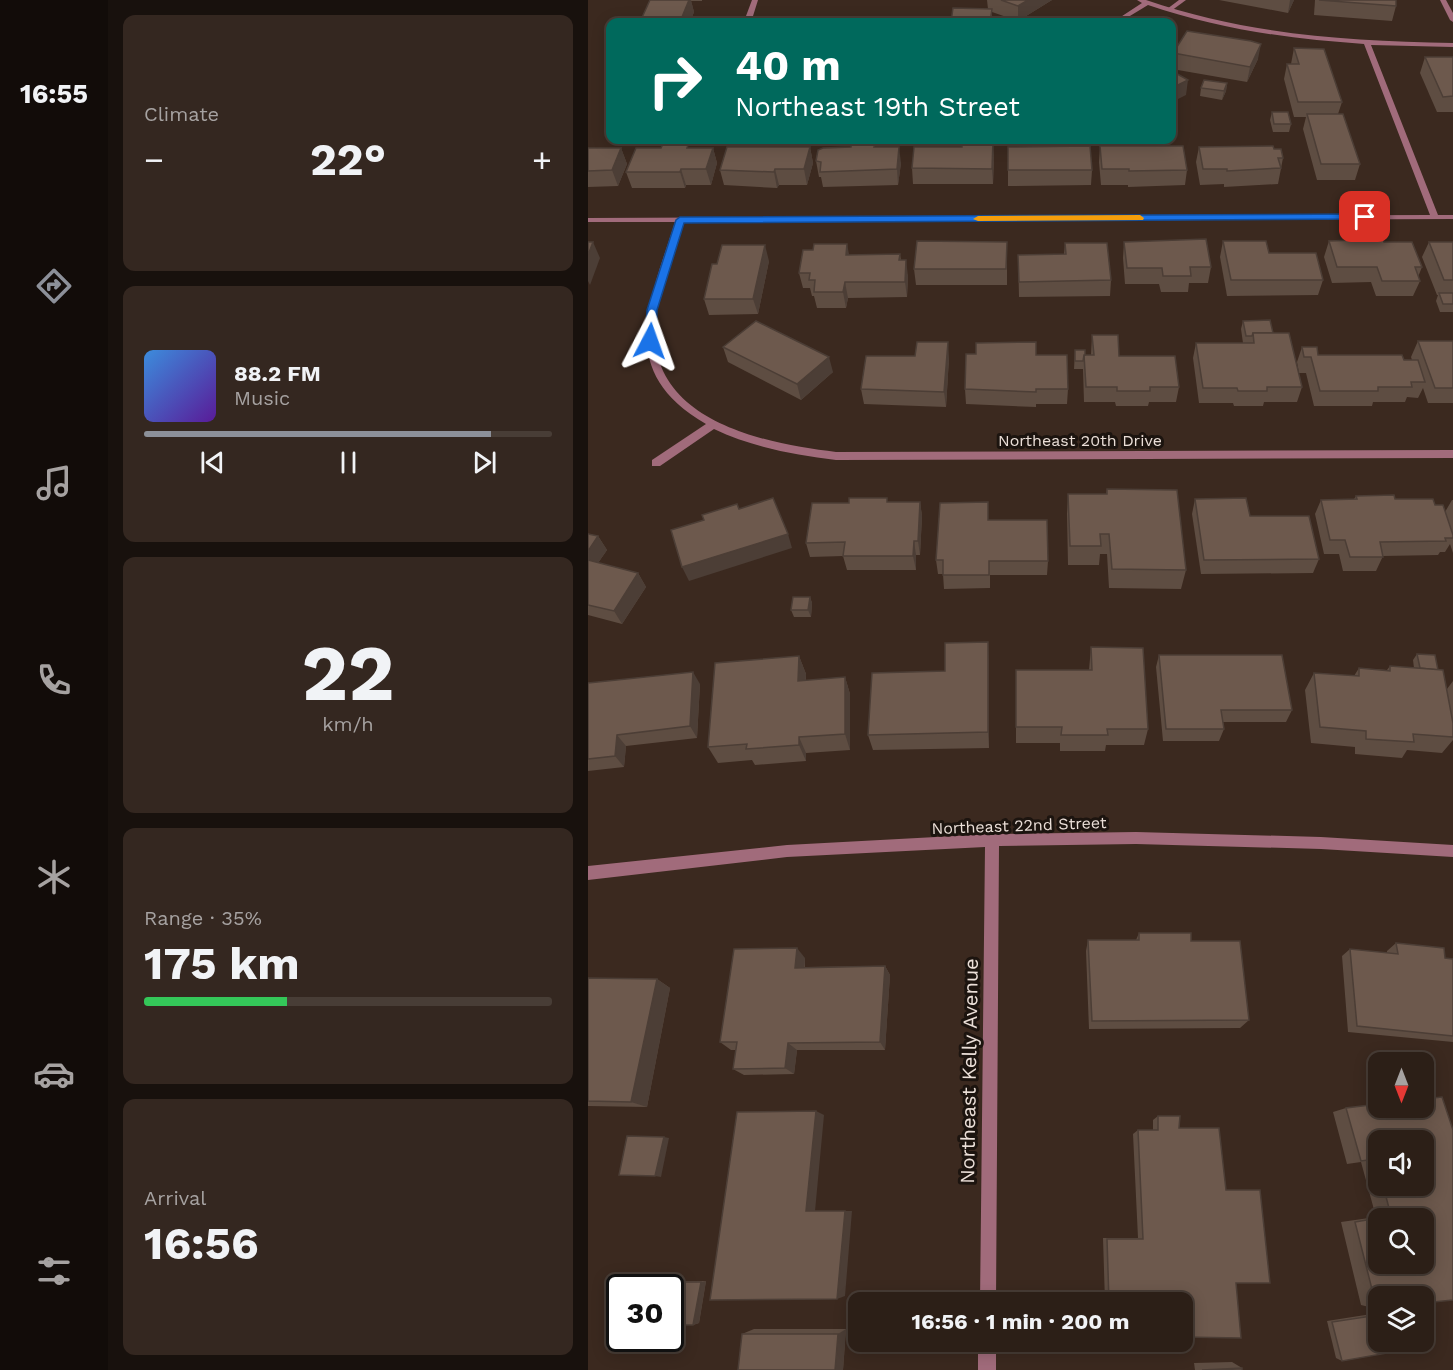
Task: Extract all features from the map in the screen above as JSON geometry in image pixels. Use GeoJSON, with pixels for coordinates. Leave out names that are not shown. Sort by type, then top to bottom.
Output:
{"type":"FeatureCollection","features":[{"type":"Feature","properties":{"kind":"street"},"geometry":{"type":"LineString","coordinates":[[751,18],[749,16],[755,0]]}},
{"type":"Feature","properties":{"kind":"street"},"geometry":{"type":"LineString","coordinates":[[1169,10],[1183,0]]}},
{"type":"Feature","properties":{"kind":"street"},"geometry":{"type":"LineString","coordinates":[[1443,0],[1453,20]]}},
{"type":"Feature","properties":{"kind":"street"},"geometry":{"type":"LineString","coordinates":[[1121,18],[1144,1],[1169,10],[1265,33],[1312,40],[1367,44],[1453,45]]}},
{"type":"Feature","properties":{"kind":"street"},"geometry":{"type":"LineString","coordinates":[[1367,44],[1436,217]]}},
{"type":"Feature","properties":{"kind":"street"},"geometry":{"type":"LineString","coordinates":[[588,220],[1453,217]]}},
{"type":"Feature","properties":{"kind":"street","name":"Northeast 20th Drive"},"geometry":{"type":"LineString","coordinates":[[680,220],[652,310],[650,341],[657,366],[666,385],[683,404],[712,425],[754,442],[793,452],[836,456],[1453,454]]}},
{"type":"Feature","properties":{"kind":"street"},"geometry":{"type":"LineString","coordinates":[[656,463],[712,425]]}},
{"type":"Feature","properties":{"kind":"street","name":"Northeast 22nd Street"},"geometry":{"type":"LineString","coordinates":[[588,873],[787,851],[992,840],[1136,838],[1453,851]]}},
{"type":"Feature","properties":{"kind":"street","name":"Northeast Kelly Avenue"},"geometry":{"type":"LineString","coordinates":[[987,1292],[992,840]]}},
{"type":"Feature","properties":{"kind":"street"},"geometry":{"type":"LineString","coordinates":[[987,1352],[987,1370]]}},
{"type":"Feature","properties":{"kind":"building"},"geometry":{"type":"Polygon","coordinates":[[[650,0],[689,0],[682,17],[642,18],[650,0]]]}},
{"type":"Feature","properties":{"kind":"building"},"geometry":{"type":"Polygon","coordinates":[[[1001,0],[1028,0],[1018,6],[1001,0]]]}},
{"type":"Feature","properties":{"kind":"building"},"geometry":{"type":"Polygon","coordinates":[[[1319,0],[1396,0],[1396,6],[1319,0]]]}},
{"type":"Feature","properties":{"kind":"building"},"geometry":{"type":"Polygon","coordinates":[[[953,8],[992,9],[991,18],[952,18],[953,8]]]}},
{"type":"Feature","properties":{"kind":"building"},"geometry":{"type":"Polygon","coordinates":[[[1187,31],[1261,44],[1250,67],[1176,54],[1176,48],[1187,31]]]}},
{"type":"Feature","properties":{"kind":"building"},"geometry":{"type":"Polygon","coordinates":[[[1294,48],[1324,49],[1342,102],[1298,102],[1287,64],[1299,64],[1294,48]]]}},
{"type":"Feature","properties":{"kind":"building"},"geometry":{"type":"Polygon","coordinates":[[[1425,57],[1453,57],[1453,96],[1443,97],[1425,57]]]}},
{"type":"Feature","properties":{"kind":"building"},"geometry":{"type":"Polygon","coordinates":[[[1176,73],[1188,80],[1176,86],[1176,73]]]}},
{"type":"Feature","properties":{"kind":"building"},"geometry":{"type":"Polygon","coordinates":[[[1204,80],[1227,83],[1224,91],[1201,88],[1204,80]]]}},
{"type":"Feature","properties":{"kind":"building"},"geometry":{"type":"Polygon","coordinates":[[[1272,112],[1288,112],[1291,124],[1274,124],[1272,112]]]}},
{"type":"Feature","properties":{"kind":"building"},"geometry":{"type":"Polygon","coordinates":[[[1307,114],[1343,114],[1360,164],[1321,164],[1307,114]]]}},
{"type":"Feature","properties":{"kind":"building"},"geometry":{"type":"Polygon","coordinates":[[[663,144],[688,144],[687,148],[713,148],[706,169],[681,169],[680,172],[626,172],[636,148],[661,148],[663,144]]]}},
{"type":"Feature","properties":{"kind":"building"},"geometry":{"type":"Polygon","coordinates":[[[851,144],[875,144],[874,147],[899,147],[897,169],[820,172],[821,162],[816,161],[818,150],[851,147],[851,144]]]}},
{"type":"Feature","properties":{"kind":"building"},"geometry":{"type":"Polygon","coordinates":[[[962,144],[993,144],[992,169],[912,168],[914,147],[962,147],[962,144]]]}},
{"type":"Feature","properties":{"kind":"building"},"geometry":{"type":"Polygon","coordinates":[[[1090,146],[1092,170],[1008,170],[1008,147],[1090,146]]]}},
{"type":"Feature","properties":{"kind":"building"},"geometry":{"type":"Polygon","coordinates":[[[1100,146],[1183,146],[1187,170],[1102,169],[1100,146]]]}},
{"type":"Feature","properties":{"kind":"building"},"geometry":{"type":"Polygon","coordinates":[[[1273,146],[1274,149],[1281,149],[1283,158],[1278,158],[1281,168],[1227,171],[1227,169],[1203,169],[1199,147],[1273,146]]]}},
{"type":"Feature","properties":{"kind":"building"},"geometry":{"type":"Polygon","coordinates":[[[727,147],[810,147],[804,169],[775,169],[774,172],[720,170],[727,147]]]}},
{"type":"Feature","properties":{"kind":"building"},"geometry":{"type":"Polygon","coordinates":[[[588,148],[621,148],[612,170],[588,171],[588,148]]]}},
{"type":"Feature","properties":{"kind":"building"},"geometry":{"type":"Polygon","coordinates":[[[1206,239],[1211,267],[1190,267],[1191,276],[1163,276],[1162,268],[1127,268],[1124,242],[1206,239]]]}},
{"type":"Feature","properties":{"kind":"building"},"geometry":{"type":"Polygon","coordinates":[[[1383,239],[1384,242],[1412,242],[1422,267],[1415,267],[1420,281],[1382,281],[1377,267],[1337,267],[1329,241],[1383,239]]]}},
{"type":"Feature","properties":{"kind":"building"},"geometry":{"type":"Polygon","coordinates":[[[917,241],[1007,242],[1006,269],[914,269],[917,241]]]}},
{"type":"Feature","properties":{"kind":"building"},"geometry":{"type":"Polygon","coordinates":[[[1223,241],[1266,241],[1269,253],[1316,253],[1323,280],[1231,280],[1223,241]]]}},
{"type":"Feature","properties":{"kind":"building"},"geometry":{"type":"Polygon","coordinates":[[[588,242],[593,242],[588,255],[588,242]]]}},
{"type":"Feature","properties":{"kind":"building"},"geometry":{"type":"Polygon","coordinates":[[[1429,242],[1453,242],[1453,280],[1444,280],[1429,242]]]}},
{"type":"Feature","properties":{"kind":"building"},"geometry":{"type":"Polygon","coordinates":[[[1065,243],[1107,243],[1111,280],[1019,282],[1018,255],[1066,254],[1065,243]]]}},
{"type":"Feature","properties":{"kind":"building"},"geometry":{"type":"Polygon","coordinates":[[[814,244],[847,244],[846,255],[900,254],[899,260],[906,260],[905,282],[845,282],[843,292],[814,292],[815,280],[809,280],[810,273],[799,273],[803,250],[813,250],[814,244]]]}},
{"type":"Feature","properties":{"kind":"building"},"geometry":{"type":"Polygon","coordinates":[[[722,245],[765,245],[753,299],[704,299],[712,264],[717,264],[722,245]]]}},
{"type":"Feature","properties":{"kind":"building"},"geometry":{"type":"Polygon","coordinates":[[[1439,293],[1453,293],[1453,304],[1443,304],[1439,293]]]}},
{"type":"Feature","properties":{"kind":"building"},"geometry":{"type":"Polygon","coordinates":[[[1270,320],[1273,333],[1253,333],[1252,336],[1246,336],[1243,321],[1270,320]]]}},
{"type":"Feature","properties":{"kind":"building"},"geometry":{"type":"Polygon","coordinates":[[[756,321],[829,357],[797,384],[723,347],[756,321]]]}},
{"type":"Feature","properties":{"kind":"building"},"geometry":{"type":"Polygon","coordinates":[[[1253,333],[1289,333],[1302,387],[1267,387],[1267,391],[1203,388],[1196,343],[1254,343],[1253,333]]]}},
{"type":"Feature","properties":{"kind":"building"},"geometry":{"type":"Polygon","coordinates":[[[1092,335],[1118,335],[1119,356],[1175,356],[1179,387],[1150,387],[1150,391],[1117,391],[1117,387],[1086,387],[1084,355],[1094,355],[1092,335]]]}},
{"type":"Feature","properties":{"kind":"building"},"geometry":{"type":"Polygon","coordinates":[[[1418,341],[1453,341],[1453,388],[1435,388],[1418,341]]]}},
{"type":"Feature","properties":{"kind":"building"},"geometry":{"type":"Polygon","coordinates":[[[917,342],[948,342],[944,392],[861,389],[866,356],[915,356],[917,342]]]}},
{"type":"Feature","properties":{"kind":"building"},"geometry":{"type":"Polygon","coordinates":[[[1036,342],[1036,355],[1067,355],[1068,389],[1036,389],[1036,392],[965,389],[966,354],[976,354],[976,343],[1036,342]]]}},
{"type":"Feature","properties":{"kind":"building"},"geometry":{"type":"Polygon","coordinates":[[[1302,347],[1317,347],[1318,355],[1402,355],[1404,360],[1418,360],[1425,382],[1411,382],[1412,387],[1378,387],[1378,391],[1320,391],[1311,357],[1304,357],[1302,347]]]}},
{"type":"Feature","properties":{"kind":"building"},"geometry":{"type":"Polygon","coordinates":[[[1075,350],[1085,350],[1083,361],[1075,361],[1075,350]]]}},
{"type":"Feature","properties":{"kind":"building"},"geometry":{"type":"Polygon","coordinates":[[[1107,489],[1177,490],[1186,570],[1112,569],[1109,534],[1100,534],[1101,546],[1070,546],[1068,494],[1107,494],[1107,489]]]}},
{"type":"Feature","properties":{"kind":"building"},"geometry":{"type":"Polygon","coordinates":[[[1394,495],[1395,499],[1433,499],[1435,505],[1443,505],[1453,538],[1445,538],[1446,541],[1380,542],[1383,557],[1350,557],[1345,540],[1330,540],[1321,500],[1394,495]]]}},
{"type":"Feature","properties":{"kind":"building"},"geometry":{"type":"Polygon","coordinates":[[[773,498],[788,534],[682,567],[671,530],[704,520],[702,515],[737,504],[739,509],[773,498]]]}},
{"type":"Feature","properties":{"kind":"building"},"geometry":{"type":"Polygon","coordinates":[[[849,498],[887,498],[887,502],[920,502],[918,541],[914,541],[913,556],[843,556],[845,542],[806,543],[812,503],[849,503],[849,498]]]}},
{"type":"Feature","properties":{"kind":"building"},"geometry":{"type":"Polygon","coordinates":[[[1246,498],[1250,516],[1309,516],[1319,559],[1204,560],[1195,499],[1246,498]]]}},
{"type":"Feature","properties":{"kind":"building"},"geometry":{"type":"Polygon","coordinates":[[[988,502],[988,520],[1047,520],[1048,561],[989,561],[989,575],[943,575],[943,560],[936,560],[940,503],[988,502]]]}},
{"type":"Feature","properties":{"kind":"building"},"geometry":{"type":"Polygon","coordinates":[[[588,534],[598,536],[588,551],[588,534]]]}},
{"type":"Feature","properties":{"kind":"building"},"geometry":{"type":"Polygon","coordinates":[[[588,560],[638,573],[614,611],[588,605],[588,560]]]}},
{"type":"Feature","properties":{"kind":"building"},"geometry":{"type":"Polygon","coordinates":[[[793,597],[810,597],[808,610],[791,610],[793,597]]]}},
{"type":"Feature","properties":{"kind":"building"},"geometry":{"type":"Polygon","coordinates":[[[988,642],[988,732],[868,735],[872,673],[945,671],[945,643],[988,642]]]}},
{"type":"Feature","properties":{"kind":"building"},"geometry":{"type":"Polygon","coordinates":[[[1091,647],[1143,648],[1148,729],[1107,729],[1108,735],[1061,735],[1062,727],[1016,727],[1016,670],[1092,670],[1091,647]]]}},
{"type":"Feature","properties":{"kind":"building"},"geometry":{"type":"Polygon","coordinates":[[[1417,654],[1435,655],[1438,670],[1420,668],[1417,654]]]}},
{"type":"Feature","properties":{"kind":"building"},"geometry":{"type":"Polygon","coordinates":[[[1159,655],[1282,655],[1292,710],[1221,710],[1224,729],[1166,729],[1159,655]]]}},
{"type":"Feature","properties":{"kind":"building"},"geometry":{"type":"Polygon","coordinates":[[[799,656],[798,681],[845,677],[845,734],[799,737],[799,745],[746,749],[747,744],[708,747],[715,663],[799,656]]]}},
{"type":"Feature","properties":{"kind":"building"},"geometry":{"type":"Polygon","coordinates":[[[1390,666],[1443,670],[1453,723],[1453,737],[1413,734],[1414,742],[1366,739],[1366,731],[1320,727],[1314,673],[1359,676],[1359,668],[1390,671],[1390,666]]]}},
{"type":"Feature","properties":{"kind":"building"},"geometry":{"type":"Polygon","coordinates":[[[693,672],[690,726],[617,735],[615,756],[588,759],[588,683],[693,672]]]}},
{"type":"Feature","properties":{"kind":"building"},"geometry":{"type":"Polygon","coordinates":[[[1139,933],[1191,933],[1191,941],[1240,941],[1249,1020],[1092,1021],[1088,940],[1139,940],[1139,933]]]}},
{"type":"Feature","properties":{"kind":"building"},"geometry":{"type":"Polygon","coordinates":[[[1396,943],[1444,948],[1445,958],[1453,959],[1453,1036],[1357,1026],[1350,949],[1398,954],[1396,943]]]}},
{"type":"Feature","properties":{"kind":"building"},"geometry":{"type":"Polygon","coordinates":[[[797,948],[795,968],[885,966],[880,1042],[788,1043],[785,1068],[733,1069],[737,1042],[720,1042],[734,949],[797,948]]]}},
{"type":"Feature","properties":{"kind":"building"},"geometry":{"type":"Polygon","coordinates":[[[588,978],[657,979],[631,1102],[588,1101],[588,978]]]}},
{"type":"Feature","properties":{"kind":"building"},"geometry":{"type":"Polygon","coordinates":[[[1442,1097],[1453,1130],[1453,1300],[1434,1302],[1434,1286],[1371,1286],[1368,1274],[1434,1274],[1434,1208],[1389,1208],[1386,1196],[1434,1196],[1434,1130],[1368,1130],[1368,1160],[1361,1161],[1346,1108],[1368,1105],[1368,1118],[1434,1118],[1434,1098],[1442,1097]]]}},
{"type":"Feature","properties":{"kind":"building"},"geometry":{"type":"Polygon","coordinates":[[[816,1111],[806,1211],[845,1211],[837,1299],[710,1300],[737,1112],[816,1111]]]}},
{"type":"Feature","properties":{"kind":"building"},"geometry":{"type":"Polygon","coordinates":[[[1158,1116],[1180,1116],[1179,1128],[1219,1128],[1226,1190],[1260,1190],[1270,1283],[1236,1283],[1241,1338],[1193,1337],[1193,1292],[1109,1292],[1107,1239],[1143,1239],[1138,1130],[1158,1130],[1158,1116]]]}},
{"type":"Feature","properties":{"kind":"building"},"geometry":{"type":"Polygon","coordinates":[[[627,1136],[664,1137],[655,1176],[619,1175],[627,1136]]]}},
{"type":"Feature","properties":{"kind":"building"},"geometry":{"type":"Polygon","coordinates":[[[1368,1220],[1368,1273],[1355,1222],[1368,1220]]]}},
{"type":"Feature","properties":{"kind":"building"},"geometry":{"type":"Polygon","coordinates":[[[684,1282],[701,1282],[693,1325],[684,1325],[684,1282]]]}},
{"type":"Feature","properties":{"kind":"building"},"geometry":{"type":"Polygon","coordinates":[[[1368,1317],[1368,1352],[1393,1352],[1342,1361],[1332,1322],[1368,1317]]]}},
{"type":"Feature","properties":{"kind":"building"},"geometry":{"type":"Polygon","coordinates":[[[742,1334],[838,1334],[835,1370],[738,1370],[742,1334]]]}},
{"type":"Feature","properties":{"kind":"building"},"geometry":{"type":"Polygon","coordinates":[[[1242,1368],[1242,1370],[1202,1370],[1242,1368]]]}},
{"type":"Feature","properties":{"kind":"slow traffic"},"geometry":{"type":"LineString","coordinates":[[978,219],[1140,218]]}},
{"type":"Feature","properties":{"kind":"route"},"geometry":{"type":"LineString","coordinates":[[650,341],[652,310],[680,220],[1365,217]]}}]}
